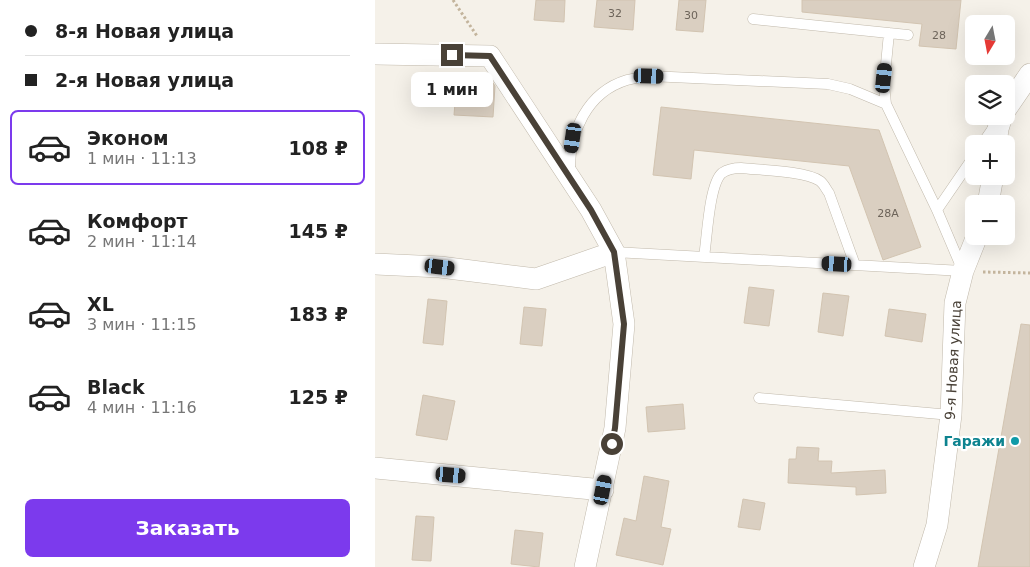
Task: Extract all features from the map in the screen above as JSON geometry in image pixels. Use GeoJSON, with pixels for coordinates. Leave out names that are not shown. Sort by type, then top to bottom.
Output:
{"type":"FeatureCollection","features":[{"type":"Feature","properties":{"kind":"street"},"geometry":{"type":"LineString","coordinates":[[375,54],[490,56],[571,178],[614,252],[624,324],[615,428],[585,567]]}},
{"type":"Feature","properties":{"kind":"street"},"geometry":{"type":"LineString","coordinates":[[1015,97],[1030,74]]}},
{"type":"Feature","properties":{"kind":"street","name":"9-я Новая улица"},"geometry":{"type":"LineString","coordinates":[[924,567],[937,525],[951,415],[954,311],[963,272],[974,245]]}},
{"type":"Feature","properties":{"kind":"street"},"geometry":{"type":"LineString","coordinates":[[375,264],[440,267],[535,279],[614,252]]}},
{"type":"Feature","properties":{"kind":"street"},"geometry":{"type":"LineString","coordinates":[[375,468],[603,490]]}},
{"type":"Feature","properties":{"kind":"lane"},"geometry":{"type":"LineString","coordinates":[[753,19],[908,35]]}},
{"type":"Feature","properties":{"kind":"lane"},"geometry":{"type":"LineString","coordinates":[[614,252],[963,272],[937,210],[885,104],[884,85],[889,33]]}},
{"type":"Feature","properties":{"kind":"lane"},"geometry":{"type":"LineString","coordinates":[[571,178],[570,159],[573,138],[581,117],[596,98],[611,87],[626,80],[649,76],[821,83],[850,89],[885,104]]}},
{"type":"Feature","properties":{"kind":"lane"},"geometry":{"type":"LineString","coordinates":[[704,257],[716,181],[730,169],[741,168],[808,176],[819,180],[825,185],[855,265]]}},
{"type":"Feature","properties":{"kind":"lane"},"geometry":{"type":"LineString","coordinates":[[937,210],[965,169]]}},
{"type":"Feature","properties":{"kind":"lane"},"geometry":{"type":"LineString","coordinates":[[759,398],[951,415]]}},
{"type":"Feature","properties":{"kind":"path"},"geometry":{"type":"LineString","coordinates":[[453,0],[490,56]]}},
{"type":"Feature","properties":{"kind":"path"},"geometry":{"type":"LineString","coordinates":[[963,272],[1030,273]]}},
{"type":"Feature","properties":{"kind":"building"},"geometry":{"type":"Polygon","coordinates":[[[536,0],[565,0],[564,22],[534,20],[536,0]]]}},
{"type":"Feature","properties":{"kind":"building"},"geometry":{"type":"Polygon","coordinates":[[[597,0],[635,0],[633,30],[594,27],[597,0]]]}},
{"type":"Feature","properties":{"kind":"building"},"geometry":{"type":"Polygon","coordinates":[[[679,0],[706,0],[703,32],[676,30],[679,0]]]}},
{"type":"Feature","properties":{"kind":"building"},"geometry":{"type":"Polygon","coordinates":[[[802,0],[961,0],[956,49],[919,46],[922,24],[802,12],[802,0]]]}},
{"type":"Feature","properties":{"kind":"building"},"geometry":{"type":"Polygon","coordinates":[[[457,78],[491,80],[495,86],[493,117],[454,115],[457,78]]]}},
{"type":"Feature","properties":{"kind":"building"},"geometry":{"type":"Polygon","coordinates":[[[661,107],[879,130],[921,247],[883,260],[849,166],[694,150],[691,179],[653,175],[661,107]]]}},
{"type":"Feature","properties":{"kind":"building"},"geometry":{"type":"Polygon","coordinates":[[[749,287],[774,290],[769,326],[744,323],[749,287]]]}},
{"type":"Feature","properties":{"kind":"building"},"geometry":{"type":"Polygon","coordinates":[[[823,293],[849,296],[843,336],[818,332],[823,293]]]}},
{"type":"Feature","properties":{"kind":"building"},"geometry":{"type":"Polygon","coordinates":[[[428,299],[447,301],[443,345],[423,343],[428,299]]]}},
{"type":"Feature","properties":{"kind":"building"},"geometry":{"type":"Polygon","coordinates":[[[524,307],[546,309],[542,346],[520,344],[524,307]]]}},
{"type":"Feature","properties":{"kind":"building"},"geometry":{"type":"Polygon","coordinates":[[[889,309],[926,314],[922,342],[885,336],[889,309]]]}},
{"type":"Feature","properties":{"kind":"building","name":"Гаражи"},"geometry":{"type":"Polygon","coordinates":[[[1021,324],[1030,325],[1030,567],[978,567],[1021,324]]]}},
{"type":"Feature","properties":{"kind":"building"},"geometry":{"type":"Polygon","coordinates":[[[423,395],[455,401],[447,440],[416,435],[423,395]]]}},
{"type":"Feature","properties":{"kind":"building"},"geometry":{"type":"Polygon","coordinates":[[[683,404],[685,429],[648,432],[646,407],[683,404]]]}},
{"type":"Feature","properties":{"kind":"building"},"geometry":{"type":"Polygon","coordinates":[[[797,447],[819,448],[818,461],[832,461],[831,473],[885,470],[886,493],[856,495],[856,487],[788,483],[789,459],[796,459],[797,447]]]}},
{"type":"Feature","properties":{"kind":"building"},"geometry":{"type":"Polygon","coordinates":[[[644,476],[669,481],[661,527],[671,529],[663,565],[616,555],[624,518],[636,521],[644,476]]]}},
{"type":"Feature","properties":{"kind":"building"},"geometry":{"type":"Polygon","coordinates":[[[743,499],[765,503],[760,530],[738,527],[743,499]]]}},
{"type":"Feature","properties":{"kind":"building"},"geometry":{"type":"Polygon","coordinates":[[[416,516],[434,517],[431,561],[412,560],[416,516]]]}},
{"type":"Feature","properties":{"kind":"building"},"geometry":{"type":"Polygon","coordinates":[[[515,530],[543,533],[539,567],[511,564],[515,530]]]}},
{"type":"Feature","properties":{"kind":"place","name":"Гаражи"},"geometry":{"type":"Point","coordinates":[1015,441]}},
{"type":"Feature","properties":{"kind":"route"},"geometry":{"type":"LineString","coordinates":[[452,55],[490,56],[591,210],[614,252],[624,324],[612,444]]}}]}
